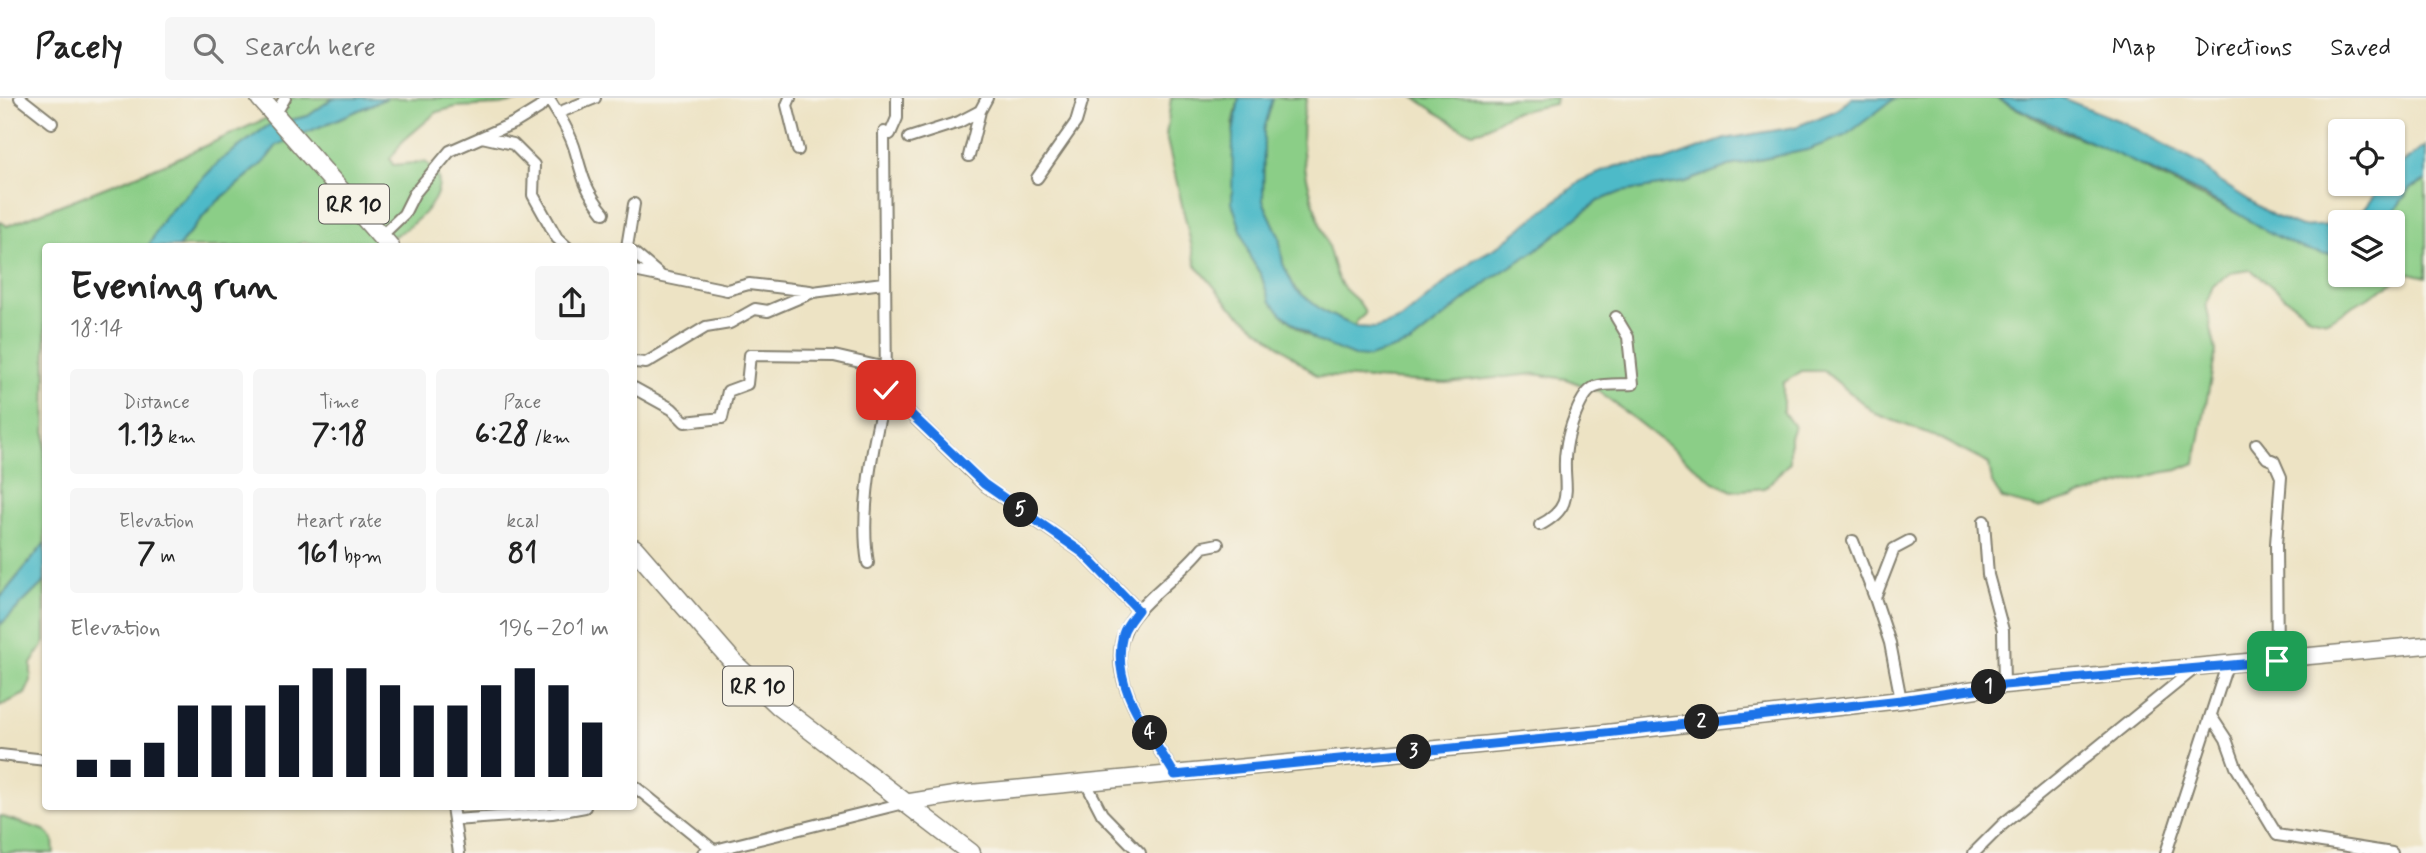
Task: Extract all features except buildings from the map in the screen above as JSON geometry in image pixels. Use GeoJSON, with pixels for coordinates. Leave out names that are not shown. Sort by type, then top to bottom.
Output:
{"type":"FeatureCollection","features":[{"type":"Feature","properties":{"kind":"main road","name":"RR 10"},"geometry":{"type":"LineString","coordinates":[[260,98],[386,241]]}},
{"type":"Feature","properties":{"kind":"main road","name":"RR 10"},"geometry":{"type":"LineString","coordinates":[[637,551],[735,664],[779,706],[971,853]]}},
{"type":"Feature","properties":{"kind":"street"},"geometry":{"type":"LineString","coordinates":[[20,98],[52,123]]}},
{"type":"Feature","properties":{"kind":"street"},"geometry":{"type":"LineString","coordinates":[[275,115],[285,98]]}},
{"type":"Feature","properties":{"kind":"street"},"geometry":{"type":"LineString","coordinates":[[386,241],[414,194],[450,151],[539,108],[548,98],[558,113],[576,154],[578,171],[590,195],[604,213]]}},
{"type":"Feature","properties":{"kind":"street"},"geometry":{"type":"LineString","coordinates":[[558,113],[595,98]]}},
{"type":"Feature","properties":{"kind":"street"},"geometry":{"type":"LineString","coordinates":[[790,98],[787,105],[798,150]]}},
{"type":"Feature","properties":{"kind":"street"},"geometry":{"type":"LineString","coordinates":[[868,563],[864,545],[872,460],[886,390],[883,283],[887,133],[897,118],[897,98]]}},
{"type":"Feature","properties":{"kind":"street"},"geometry":{"type":"LineString","coordinates":[[969,156],[980,111],[987,98]]}},
{"type":"Feature","properties":{"kind":"street"},"geometry":{"type":"LineString","coordinates":[[1037,178],[1076,122],[1083,98]]}},
{"type":"Feature","properties":{"kind":"street"},"geometry":{"type":"LineString","coordinates":[[909,138],[959,122],[980,111]]}},
{"type":"Feature","properties":{"kind":"street"},"geometry":{"type":"LineString","coordinates":[[482,137],[513,144],[534,165],[533,195],[557,238],[563,243]]}},
{"type":"Feature","properties":{"kind":"street"},"geometry":{"type":"LineString","coordinates":[[628,243],[634,204]]}},
{"type":"Feature","properties":{"kind":"street"},"geometry":{"type":"LineString","coordinates":[[637,255],[663,277]]}},
{"type":"Feature","properties":{"kind":"street"},"geometry":{"type":"LineString","coordinates":[[637,272],[727,290],[749,284],[813,292],[883,283]]}},
{"type":"Feature","properties":{"kind":"street"},"geometry":{"type":"LineString","coordinates":[[637,362],[646,363],[706,327],[730,323],[755,309],[768,311],[813,292]]}},
{"type":"Feature","properties":{"kind":"street"},"geometry":{"type":"LineString","coordinates":[[1540,525],[1550,520],[1564,504],[1568,480],[1565,450],[1581,397],[1594,387],[1633,384],[1628,337],[1616,317]]}},
{"type":"Feature","properties":{"kind":"street"},"geometry":{"type":"LineString","coordinates":[[637,390],[672,409],[685,422],[722,418],[728,391],[747,384],[750,355],[834,356],[886,368]]}},
{"type":"Feature","properties":{"kind":"street"},"geometry":{"type":"LineString","coordinates":[[886,390],[984,484],[1083,553],[1138,610]]}},
{"type":"Feature","properties":{"kind":"street"},"geometry":{"type":"LineString","coordinates":[[2256,444],[2267,458],[2274,461],[2281,477],[2276,544],[2277,661]]}},
{"type":"Feature","properties":{"kind":"street"},"geometry":{"type":"LineString","coordinates":[[1984,522],[1988,575],[2003,630],[2004,685]]}},
{"type":"Feature","properties":{"kind":"street"},"geometry":{"type":"LineString","coordinates":[[1853,541],[1890,643],[1901,700]]}},
{"type":"Feature","properties":{"kind":"street"},"geometry":{"type":"LineString","coordinates":[[1875,598],[1894,549],[1909,541]]}},
{"type":"Feature","properties":{"kind":"street"},"geometry":{"type":"LineString","coordinates":[[1175,775],[1127,693],[1119,670],[1123,631],[1138,610],[1203,547],[1218,544]]}},
{"type":"Feature","properties":{"kind":"street"},"geometry":{"type":"LineString","coordinates":[[638,797],[711,852],[904,803],[1606,733],[1901,700],[2004,685],[2426,645]]}},
{"type":"Feature","properties":{"kind":"street"},"geometry":{"type":"LineString","coordinates":[[2166,853],[2227,665]]}},
{"type":"Feature","properties":{"kind":"street"},"geometry":{"type":"LineString","coordinates":[[1974,853],[2003,824],[2194,669]]}},
{"type":"Feature","properties":{"kind":"street"},"geometry":{"type":"LineString","coordinates":[[2211,716],[2226,739],[2236,766],[2277,835],[2392,853]]}},
{"type":"Feature","properties":{"kind":"street"},"geometry":{"type":"LineString","coordinates":[[0,755],[42,760]]}},
{"type":"Feature","properties":{"kind":"street"},"geometry":{"type":"LineString","coordinates":[[1086,783],[1102,814],[1140,853]]}},
{"type":"Feature","properties":{"kind":"street"},"geometry":{"type":"LineString","coordinates":[[452,810],[459,853]]}},
{"type":"Feature","properties":{"kind":"street"},"geometry":{"type":"LineString","coordinates":[[454,820],[568,810]]}},
{"type":"Feature","properties":{"kind":"green space"},"geometry":{"type":"Polygon","coordinates":[[[290,98],[333,98],[308,116],[269,125],[221,160],[165,216],[150,243],[42,243],[42,547],[0,598],[0,221],[7,226],[167,163],[276,114],[290,98]]]}},
{"type":"Feature","properties":{"kind":"green space"},"geometry":{"type":"Polygon","coordinates":[[[387,98],[533,98],[500,105],[456,107],[437,112],[403,141],[390,159],[393,165],[425,162],[436,173],[439,186],[434,200],[424,213],[411,225],[382,242],[181,243],[211,207],[264,162],[277,145],[387,98]]]}},
{"type":"Feature","properties":{"kind":"green space"},"geometry":{"type":"Polygon","coordinates":[[[1171,98],[1239,98],[1233,125],[1243,235],[1250,257],[1261,275],[1267,293],[1282,314],[1305,334],[1354,356],[1411,343],[1491,279],[1536,250],[1598,201],[1621,192],[1685,182],[1729,166],[1807,150],[1845,135],[1895,98],[1996,98],[2056,129],[2119,153],[2154,174],[2245,217],[2328,249],[2328,287],[2386,287],[2327,321],[2310,317],[2251,270],[2230,273],[2213,286],[2206,304],[2216,351],[2195,463],[2178,470],[2038,508],[2002,499],[1992,483],[1989,464],[1935,436],[1876,414],[1824,371],[1802,371],[1783,383],[1783,411],[1794,427],[1790,437],[1790,462],[1765,488],[1732,491],[1714,482],[1600,392],[1566,379],[1534,374],[1446,383],[1317,376],[1231,307],[1196,265],[1166,136],[1171,98]]]}},
{"type":"Feature","properties":{"kind":"green space"},"geometry":{"type":"Polygon","coordinates":[[[1273,98],[1307,98],[1302,134],[1310,189],[1337,276],[1342,286],[1361,304],[1365,314],[1356,322],[1356,327],[1324,312],[1295,289],[1283,264],[1279,236],[1263,201],[1264,130],[1273,98]]]}},
{"type":"Feature","properties":{"kind":"green space"},"geometry":{"type":"Polygon","coordinates":[[[1415,98],[1556,98],[1555,104],[1511,113],[1482,130],[1472,132],[1462,129],[1415,98]]]}},
{"type":"Feature","properties":{"kind":"green space"},"geometry":{"type":"Polygon","coordinates":[[[2426,180],[2426,277],[2410,273],[2405,276],[2405,210],[2395,210],[2411,188],[2426,180]]]}},
{"type":"Feature","properties":{"kind":"green space"},"geometry":{"type":"Polygon","coordinates":[[[42,584],[42,647],[31,664],[31,681],[25,694],[0,706],[0,625],[42,584]]]}},
{"type":"Feature","properties":{"kind":"green space"},"geometry":{"type":"Polygon","coordinates":[[[0,816],[44,830],[53,839],[54,853],[0,853],[0,816]]]}},
{"type":"Feature","properties":{"kind":"water"},"geometry":{"type":"Polygon","coordinates":[[[333,98],[387,98],[277,145],[264,162],[211,207],[181,243],[150,243],[165,216],[221,160],[269,125],[308,116],[333,98]]]}},
{"type":"Feature","properties":{"kind":"water"},"geometry":{"type":"Polygon","coordinates":[[[1239,98],[1273,98],[1264,130],[1263,201],[1279,236],[1283,264],[1295,289],[1324,312],[1356,327],[1376,328],[1401,319],[1473,260],[1497,247],[1582,180],[1616,166],[1664,161],[1725,139],[1795,127],[1835,111],[1852,98],[1895,98],[1845,136],[1807,150],[1729,166],[1685,182],[1621,192],[1598,201],[1536,250],[1491,279],[1411,343],[1369,357],[1354,356],[1317,341],[1282,314],[1270,301],[1261,275],[1250,257],[1232,203],[1233,134],[1239,98]]]}},
{"type":"Feature","properties":{"kind":"water"},"geometry":{"type":"Polygon","coordinates":[[[1996,98],[2062,98],[2125,123],[2204,166],[2216,179],[2274,216],[2301,227],[2328,225],[2328,253],[2304,248],[2274,235],[2204,195],[1996,98]]]}},
{"type":"Feature","properties":{"kind":"water"},"geometry":{"type":"Polygon","coordinates":[[[2426,146],[2426,180],[2411,188],[2395,210],[2363,210],[2374,196],[2405,196],[2405,161],[2426,146]]]}},
{"type":"Feature","properties":{"kind":"water"},"geometry":{"type":"Polygon","coordinates":[[[42,547],[42,584],[0,625],[0,598],[42,547]]]}},
{"type":"Feature","properties":{"kind":"route"},"geometry":{"type":"LineString","coordinates":[[886,390],[984,484],[1083,553],[1138,610],[1123,631],[1119,670],[1127,693],[1175,775],[1606,733],[1901,700],[2004,685],[2277,661]]}}]}
